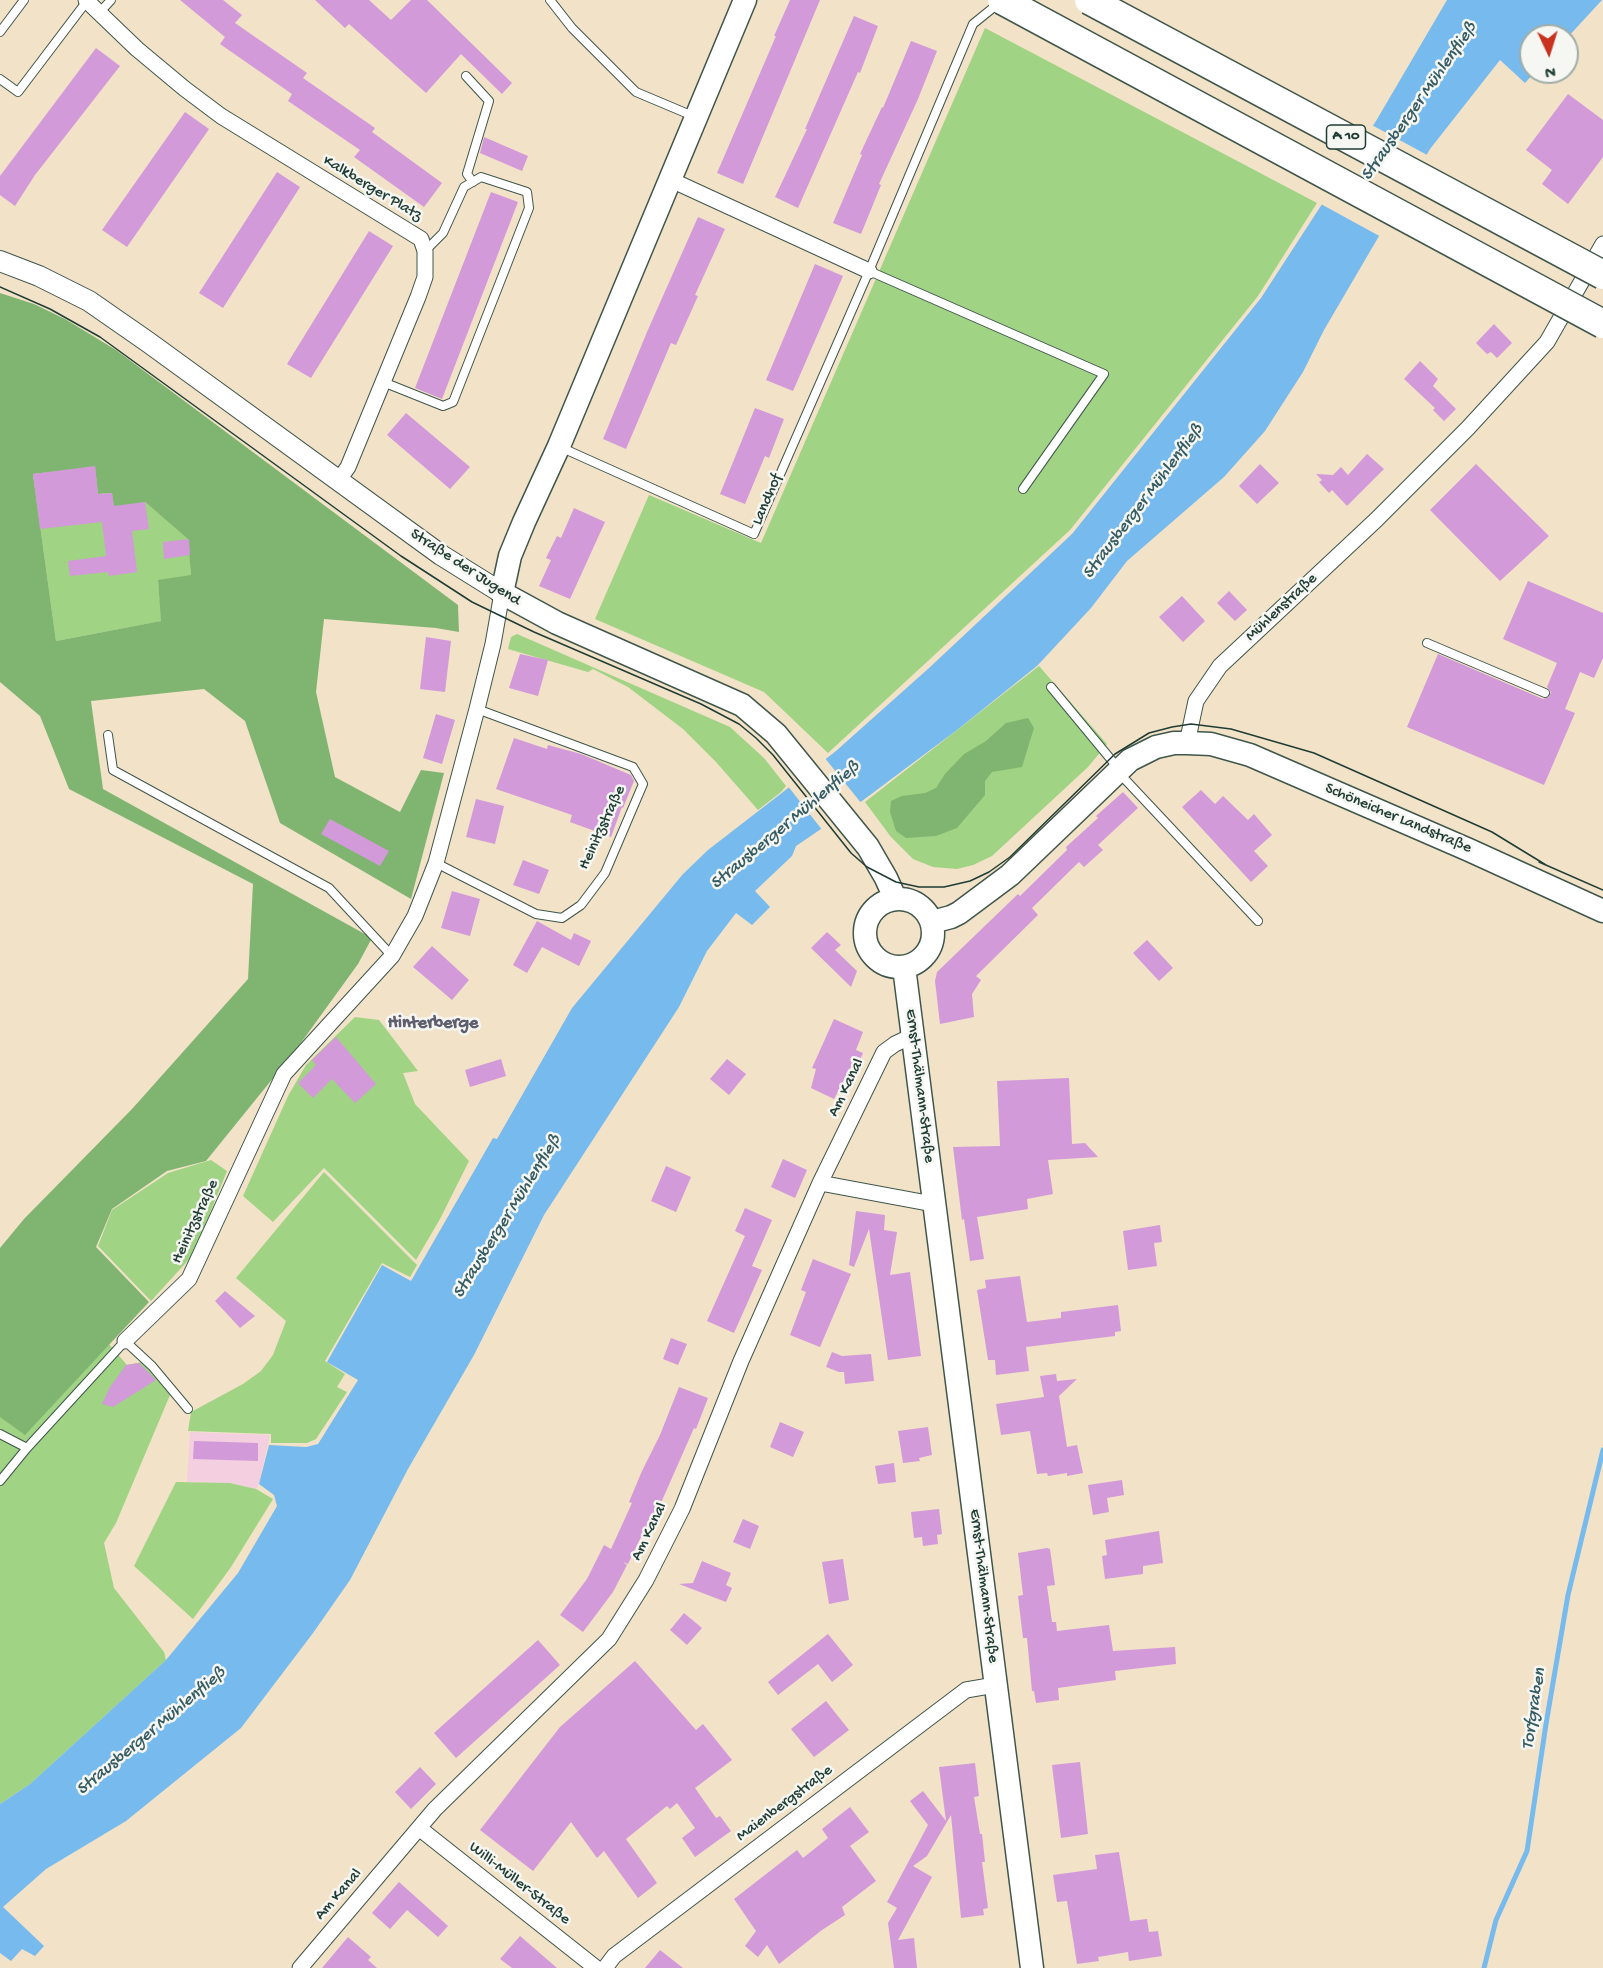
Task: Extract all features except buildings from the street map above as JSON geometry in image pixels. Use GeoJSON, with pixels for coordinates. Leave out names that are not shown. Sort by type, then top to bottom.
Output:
{"type":"FeatureCollection","features":[{"type":"Feature","properties":{"kind":"highway","name":"A 10"},"geometry":{"type":"LineString","coordinates":[[1003,0],[1603,324]]}},
{"type":"Feature","properties":{"kind":"highway","name":"A 10"},"geometry":{"type":"LineString","coordinates":[[1089,0],[1603,275]]}},
{"type":"Feature","properties":{"kind":"main road"},"geometry":{"type":"LineString","coordinates":[[502,593],[510,556],[559,446],[745,0]]}},
{"type":"Feature","properties":{"kind":"main road","name":"Straße der Jugend"},"geometry":{"type":"LineString","coordinates":[[502,593],[557,623],[742,705],[785,744],[868,847],[895,898]]}},
{"type":"Feature","properties":{"kind":"main road"},"geometry":{"type":"LineString","coordinates":[[932,922],[959,913],[1010,875],[1118,770],[1138,754],[1156,747],[1187,743]]}},
{"type":"Feature","properties":{"kind":"main road","name":"Schöneicher Landstraße"},"geometry":{"type":"LineString","coordinates":[[1187,743],[1211,744],[1250,755],[1470,850],[1603,911]]}},
{"type":"Feature","properties":{"kind":"main road"},"geometry":{"type":"LineString","coordinates":[[895,898],[918,903],[932,922],[934,932],[928,951],[922,958],[904,967],[893,967],[883,963],[868,948],[865,926],[875,907],[885,901],[895,898]]}},
{"type":"Feature","properties":{"kind":"main road","name":"Ernst-Thälmann-Straße"},"geometry":{"type":"LineString","coordinates":[[904,967],[1032,1968]]}},
{"type":"Feature","properties":{"kind":"street","name":"Kalkberger Platz"},"geometry":{"type":"LineString","coordinates":[[86,1],[177,82],[221,116],[420,239],[425,251]]}},
{"type":"Feature","properties":{"kind":"street"},"geometry":{"type":"LineString","coordinates":[[669,179],[868,271]]}},
{"type":"Feature","properties":{"kind":"street","name":"Mühlenstraße"},"geometry":{"type":"LineString","coordinates":[[1187,743],[1196,701],[1220,666],[1376,520],[1468,428],[1547,342],[1603,244]]}},
{"type":"Feature","properties":{"kind":"street"},"geometry":{"type":"LineString","coordinates":[[338,481],[348,466],[425,277],[425,251]]}},
{"type":"Feature","properties":{"kind":"street","name":"Straße der Jugend"},"geometry":{"type":"LineString","coordinates":[[0,261],[39,276],[88,301],[441,555],[502,593]]}},
{"type":"Feature","properties":{"kind":"street","name":"Heinitzstraße"},"geometry":{"type":"LineString","coordinates":[[125,1341],[189,1280],[284,1074],[392,956],[415,916],[436,863],[477,709],[502,593]]}},
{"type":"Feature","properties":{"kind":"street","name":"Am Kanal"},"geometry":{"type":"LineString","coordinates":[[300,1968],[435,1809],[609,1639],[646,1580],[682,1509],[741,1361],[820,1183],[884,1052],[912,1036]]}},
{"type":"Feature","properties":{"kind":"street"},"geometry":{"type":"LineString","coordinates":[[820,1183],[933,1204]]}},
{"type":"Feature","properties":{"kind":"street","name":"Maienbergstraße"},"geometry":{"type":"LineString","coordinates":[[605,1968],[614,1956],[966,1690],[995,1685]]}},
{"type":"Feature","properties":{"kind":"street","name":"Willi-Müller-Straße"},"geometry":{"type":"LineString","coordinates":[[419,1828],[596,1968]]}},
{"type":"Feature","properties":{"kind":"lane"},"geometry":{"type":"LineString","coordinates":[[0,32],[24,0]]}},
{"type":"Feature","properties":{"kind":"lane"},"geometry":{"type":"LineString","coordinates":[[100,12],[111,0]]}},
{"type":"Feature","properties":{"kind":"lane"},"geometry":{"type":"LineString","coordinates":[[550,0],[572,28],[636,92],[695,117]]}},
{"type":"Feature","properties":{"kind":"lane","name":"Landhof"},"geometry":{"type":"LineString","coordinates":[[559,446],[754,534],[973,24],[1003,0]]}},
{"type":"Feature","properties":{"kind":"lane"},"geometry":{"type":"LineString","coordinates":[[0,79],[18,92],[86,1]]}},
{"type":"Feature","properties":{"kind":"lane"},"geometry":{"type":"LineString","coordinates":[[465,76],[489,101],[467,174],[473,182]]}},
{"type":"Feature","properties":{"kind":"lane"},"geometry":{"type":"LineString","coordinates":[[383,382],[444,406],[453,402],[529,208],[527,192],[481,177],[464,187],[443,233],[425,251]]}},
{"type":"Feature","properties":{"kind":"lane"},"geometry":{"type":"LineString","coordinates":[[868,271],[1104,374],[1023,489]]}},
{"type":"Feature","properties":{"kind":"lane"},"geometry":{"type":"LineString","coordinates":[[1427,643],[1545,693]]}},
{"type":"Feature","properties":{"kind":"lane"},"geometry":{"type":"LineString","coordinates":[[1052,687],[1118,770],[1258,921]]}},
{"type":"Feature","properties":{"kind":"lane","name":"Heinitzstraße"},"geometry":{"type":"LineString","coordinates":[[436,863],[536,914],[562,918],[581,905],[605,873],[643,784],[633,767],[477,709]]}},
{"type":"Feature","properties":{"kind":"lane"},"geometry":{"type":"LineString","coordinates":[[108,735],[113,770],[328,888],[392,956]]}},
{"type":"Feature","properties":{"kind":"lane"},"geometry":{"type":"LineString","coordinates":[[125,1341],[152,1365],[188,1409]]}},
{"type":"Feature","properties":{"kind":"lane","name":"Heinitzstraße"},"geometry":{"type":"LineString","coordinates":[[0,1481],[27,1448],[125,1341]]}},
{"type":"Feature","properties":{"kind":"lane"},"geometry":{"type":"LineString","coordinates":[[0,1434],[27,1448]]}},
{"type":"Feature","properties":{"kind":"shaded area"},"geometry":{"type":"Polygon","coordinates":[[[190,1432],[270,1435],[256,1489],[230,1483],[187,1482],[190,1432]]]}},
{"type":"Feature","properties":{"kind":"green space"},"geometry":{"type":"Polygon","coordinates":[[[985,28],[1317,203],[1258,296],[1070,530],[828,753],[764,692],[595,619],[649,495],[761,543],[985,28]]]}},
{"type":"Feature","properties":{"kind":"green space"},"geometry":{"type":"Polygon","coordinates":[[[0,293],[34,304],[65,319],[116,350],[458,605],[459,632],[324,619],[316,692],[335,777],[400,812],[421,770],[444,773],[411,899],[280,823],[245,721],[204,689],[91,701],[103,789],[372,938],[358,964],[295,1051],[206,1161],[167,1171],[112,1209],[96,1247],[149,1302],[25,1435],[0,1417],[0,1248],[24,1219],[132,1109],[248,979],[253,884],[69,789],[40,716],[0,682],[0,293]],[[95,467],[33,474],[56,641],[161,621],[158,580],[191,575],[188,539],[145,502],[114,509],[112,493],[98,494],[95,467]]]}},
{"type":"Feature","properties":{"kind":"green space"},"geometry":{"type":"Polygon","coordinates":[[[95,466],[99,494],[112,493],[128,504],[145,502],[189,539],[191,576],[158,581],[162,621],[56,641],[33,474],[95,466]]]}},
{"type":"Feature","properties":{"kind":"green space"},"geometry":{"type":"Polygon","coordinates":[[[517,634],[730,727],[764,758],[786,786],[758,810],[683,729],[628,687],[593,669],[588,672],[508,649],[511,637],[517,634]]]}},
{"type":"Feature","properties":{"kind":"green space"},"geometry":{"type":"Polygon","coordinates":[[[1039,666],[1107,744],[1088,767],[992,856],[973,865],[957,869],[933,867],[913,859],[891,837],[865,802],[1039,666]]]}},
{"type":"Feature","properties":{"kind":"green space"},"geometry":{"type":"Polygon","coordinates":[[[1028,718],[1034,728],[1022,767],[992,772],[985,781],[985,795],[957,828],[936,836],[906,838],[896,831],[890,812],[891,801],[936,788],[945,774],[964,754],[986,741],[1006,723],[1028,718]]]}},
{"type":"Feature","properties":{"kind":"green space"},"geometry":{"type":"Polygon","coordinates":[[[355,1017],[379,1020],[418,1071],[403,1073],[415,1104],[469,1161],[440,1219],[416,1260],[324,1168],[273,1222],[243,1196],[288,1096],[306,1065],[355,1017]]]}},
{"type":"Feature","properties":{"kind":"green space"},"geometry":{"type":"Polygon","coordinates":[[[211,1160],[227,1171],[193,1255],[151,1301],[98,1246],[112,1210],[168,1173],[211,1160]]]}},
{"type":"Feature","properties":{"kind":"green space"},"geometry":{"type":"Polygon","coordinates":[[[324,1172],[417,1265],[410,1277],[382,1263],[325,1361],[345,1374],[337,1387],[347,1392],[316,1439],[307,1443],[271,1443],[271,1434],[188,1431],[191,1412],[243,1384],[261,1371],[273,1355],[286,1321],[236,1278],[324,1172]]]}},
{"type":"Feature","properties":{"kind":"green space"},"geometry":{"type":"Polygon","coordinates":[[[109,1344],[127,1365],[142,1362],[170,1395],[116,1523],[104,1543],[114,1588],[164,1652],[166,1660],[30,1784],[0,1804],[0,1408],[28,1428],[109,1344]]]}},
{"type":"Feature","properties":{"kind":"green space"},"geometry":{"type":"Polygon","coordinates":[[[176,1482],[230,1483],[256,1489],[273,1499],[231,1567],[193,1619],[134,1566],[176,1482]]]}},
{"type":"Feature","properties":{"kind":"water","name":"Strausberger Mühlenfließ"},"geometry":{"type":"Polygon","coordinates":[[[1447,0],[1602,0],[1579,25],[1519,24],[1519,77],[1500,60],[1430,149],[1324,330],[1303,372],[1265,431],[1224,477],[1127,561],[1091,608],[1037,666],[957,730],[862,801],[796,846],[792,856],[755,891],[770,907],[752,925],[736,913],[707,951],[679,1007],[544,1215],[474,1355],[408,1469],[350,1580],[313,1633],[241,1728],[126,1821],[46,1869],[3,1907],[44,1946],[35,1956],[22,1949],[11,1961],[0,1953],[0,1804],[30,1784],[166,1660],[238,1573],[277,1506],[274,1495],[259,1484],[269,1445],[306,1447],[318,1444],[358,1380],[327,1362],[382,1265],[411,1281],[493,1138],[497,1139],[572,1008],[683,874],[708,850],[836,751],[929,668],[1072,534],[1261,298],[1376,121],[1447,0]]]}},
{"type":"Feature","properties":{"kind":"pier"},"geometry":{"type":"Polygon","coordinates":[[[1370,124],[1429,156],[1383,238],[1319,203],[1370,124]]]}},
{"type":"Feature","properties":{"kind":"pier"},"geometry":{"type":"Polygon","coordinates":[[[824,757],[862,804],[823,831],[787,785],[824,757]]]}},
{"type":"Feature","properties":{"kind":"waterway","name":"Torfgraben"},"geometry":{"type":"LineString","coordinates":[[1484,1968],[1496,1920],[1527,1851],[1568,1595],[1603,1450]]}},
{"type":"Feature","properties":{"kind":"tram line"},"geometry":{"type":"LineString","coordinates":[[0,287],[50,309],[100,337],[401,556],[472,602],[534,632],[701,704],[739,724],[773,755],[851,853],[867,867],[896,882],[919,887],[944,887],[970,881],[989,872],[1010,857],[1115,754],[1149,733],[1191,724],[1231,729],[1314,753],[1492,832],[1546,865]]}},
{"type":"Feature","properties":{"kind":"tram line"},"geometry":{"type":"LineString","coordinates":[[1539,862],[1603,890]]}},
{"type":"Feature","properties":{"kind":"district","name":"Hinterberge"},"geometry":{"type":"Point","coordinates":[433,1024]}}]}
